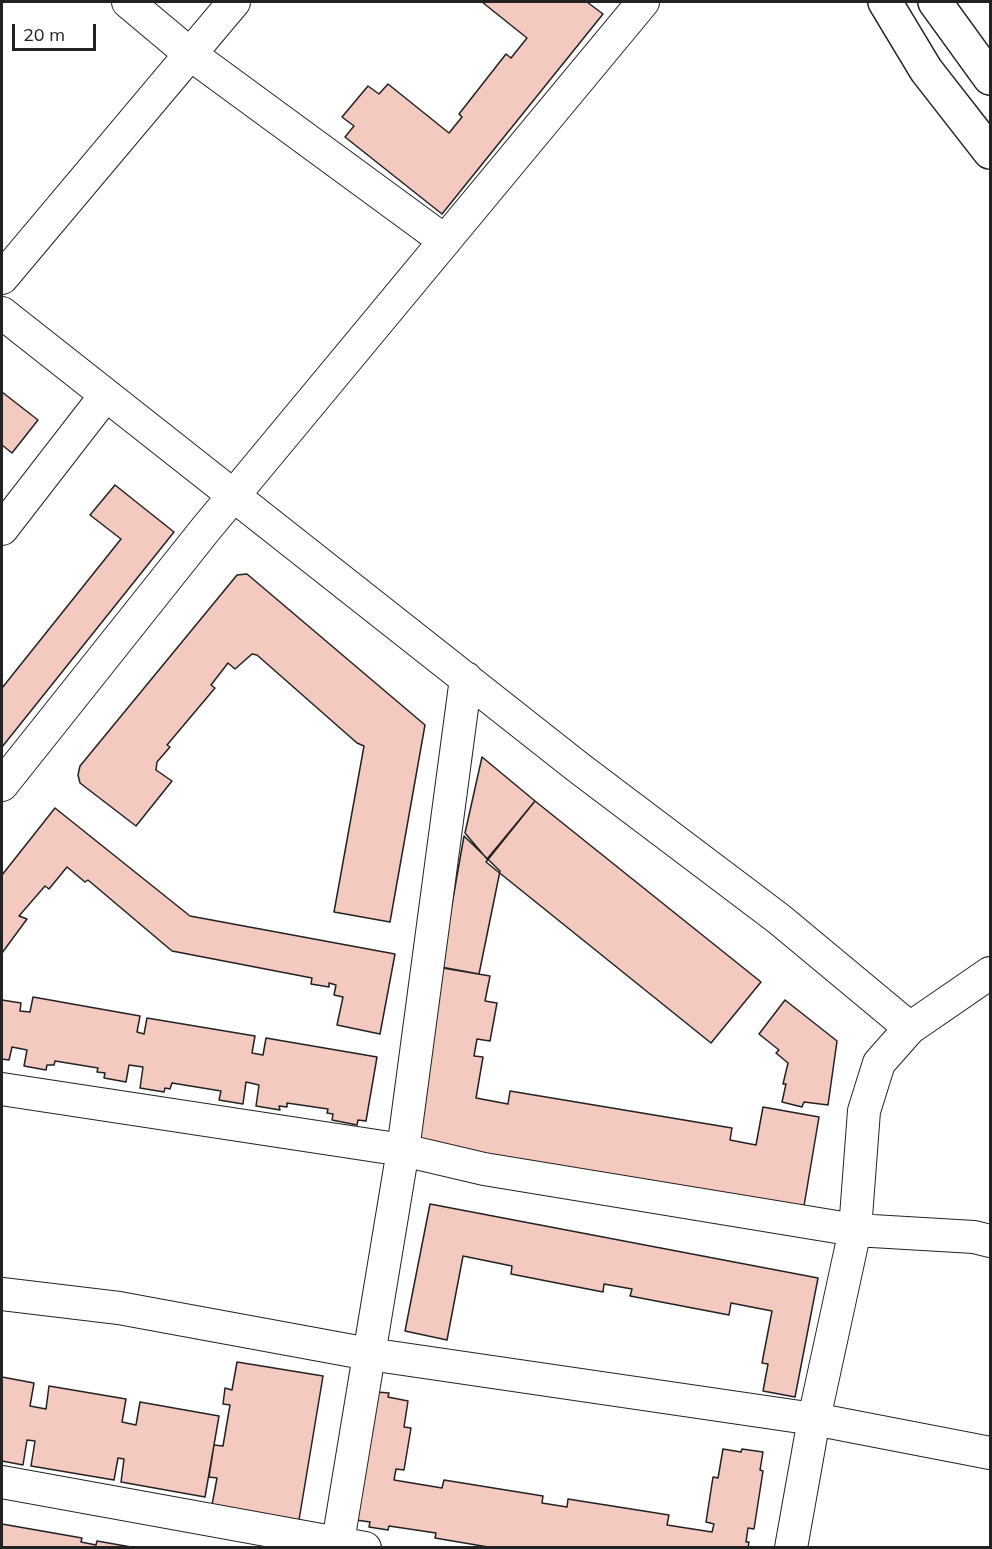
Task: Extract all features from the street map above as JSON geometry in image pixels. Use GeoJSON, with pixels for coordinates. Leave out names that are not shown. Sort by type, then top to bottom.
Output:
{"type":"FeatureCollection","features":[{"type":"Feature","properties":{"kind":"main road"},"geometry":{"type":"LineString","coordinates":[[885,2],[926,70],[990,152]]}},
{"type":"Feature","properties":{"kind":"main road"},"geometry":{"type":"LineString","coordinates":[[935,2],[990,78]]}},
{"type":"Feature","properties":{"kind":"street"},"geometry":{"type":"LineString","coordinates":[[128,2],[190,54],[445,241]]}},
{"type":"Feature","properties":{"kind":"street"},"geometry":{"type":"LineString","coordinates":[[2,278],[234,2]]}},
{"type":"Feature","properties":{"kind":"street"},"geometry":{"type":"LineString","coordinates":[[2,785],[235,495],[445,241],[629,7]]}},
{"type":"Feature","properties":{"kind":"street"},"geometry":{"type":"LineString","coordinates":[[2,313],[579,768],[779,919],[910,1028]]}},
{"type":"Feature","properties":{"kind":"street"},"geometry":{"type":"LineString","coordinates":[[2,529],[105,396]]}},
{"type":"Feature","properties":{"kind":"street"},"geometry":{"type":"LineString","coordinates":[[2,1482],[347,1546],[369,1354],[403,1150],[466,678]]}},
{"type":"Feature","properties":{"kind":"street"},"geometry":{"type":"LineString","coordinates":[[791,1548],[814,1419],[855,1230],[864,1111],[879,1063],[910,1028],[990,973]]}},
{"type":"Feature","properties":{"kind":"street"},"geometry":{"type":"LineString","coordinates":[[2,1089],[403,1150],[484,1169],[855,1230],[990,1241]]}},
{"type":"Feature","properties":{"kind":"street"},"geometry":{"type":"LineString","coordinates":[[2,1294],[119,1308],[369,1354],[814,1419],[990,1453]]}},
{"type":"Feature","properties":{"kind":"building"},"geometry":{"type":"Polygon","coordinates":[[[482,2],[587,2],[603,14],[442,214],[345,137],[354,126],[342,117],[368,86],[379,94],[388,84],[449,133],[462,117],[459,114],[506,54],[511,58],[527,38],[482,2]]]}},
{"type":"Feature","properties":{"kind":"building"},"geometry":{"type":"Polygon","coordinates":[[[2,392],[38,420],[12,453],[2,445],[2,392]]]}},
{"type":"Feature","properties":{"kind":"building"},"geometry":{"type":"Polygon","coordinates":[[[115,485],[174,532],[2,747],[2,688],[121,539],[90,515],[115,485]]]}},
{"type":"Feature","properties":{"kind":"building"},"geometry":{"type":"Polygon","coordinates":[[[247,574],[425,725],[390,922],[334,912],[364,746],[357,743],[257,655],[252,654],[235,669],[228,663],[211,685],[215,688],[167,745],[170,747],[157,762],[156,770],[172,781],[136,826],[80,783],[78,775],[80,766],[237,575],[247,574]]]}},
{"type":"Feature","properties":{"kind":"building"},"geometry":{"type":"Polygon","coordinates":[[[482,757],[535,801],[487,859],[465,833],[482,757]]]}},
{"type":"Feature","properties":{"kind":"building"},"geometry":{"type":"Polygon","coordinates":[[[535,801],[761,982],[711,1043],[486,862],[535,801]]]}},
{"type":"Feature","properties":{"kind":"building"},"geometry":{"type":"Polygon","coordinates":[[[55,808],[190,916],[395,954],[380,1034],[337,1025],[343,997],[334,995],[336,985],[329,983],[329,987],[311,984],[312,978],[172,951],[88,880],[85,882],[67,867],[49,889],[45,886],[19,916],[27,919],[2,953],[2,875],[55,808]]]}},
{"type":"Feature","properties":{"kind":"building"},"geometry":{"type":"Polygon","coordinates":[[[464,836],[500,871],[479,974],[441,967],[464,836]]]}},
{"type":"Feature","properties":{"kind":"building"},"geometry":{"type":"Polygon","coordinates":[[[437,967],[490,976],[485,1001],[497,1003],[490,1041],[477,1039],[474,1056],[483,1057],[476,1098],[508,1104],[510,1091],[732,1128],[730,1140],[756,1145],[763,1107],[819,1117],[804,1206],[408,1141],[437,967]]]}},
{"type":"Feature","properties":{"kind":"building"},"geometry":{"type":"Polygon","coordinates":[[[33,997],[140,1016],[137,1032],[144,1034],[147,1018],[255,1036],[252,1053],[263,1055],[266,1038],[377,1057],[366,1121],[358,1120],[357,1125],[332,1120],[333,1114],[327,1113],[328,1109],[287,1103],[287,1107],[279,1106],[280,1110],[256,1106],[259,1085],[246,1082],[243,1104],[219,1100],[221,1091],[172,1083],[170,1089],[165,1088],[164,1092],[140,1088],[143,1067],[129,1065],[126,1082],[104,1078],[105,1073],[97,1072],[98,1068],[55,1061],[54,1065],[47,1065],[46,1070],[24,1066],[27,1050],[12,1047],[9,1060],[2,1059],[2,1000],[21,1003],[20,1011],[30,1012],[33,997]]]}},
{"type":"Feature","properties":{"kind":"building"},"geometry":{"type":"Polygon","coordinates":[[[785,1000],[837,1041],[828,1105],[804,1102],[802,1107],[782,1102],[788,1063],[776,1053],[779,1050],[759,1034],[785,1000]]]}},
{"type":"Feature","properties":{"kind":"building"},"geometry":{"type":"Polygon","coordinates":[[[430,1204],[818,1278],[795,1397],[763,1391],[768,1364],[762,1363],[772,1311],[731,1303],[729,1315],[630,1296],[632,1289],[604,1284],[603,1292],[511,1274],[512,1266],[463,1256],[447,1340],[405,1331],[430,1204]]]}},
{"type":"Feature","properties":{"kind":"building"},"geometry":{"type":"Polygon","coordinates":[[[237,1362],[323,1376],[299,1520],[212,1505],[217,1478],[209,1477],[214,1445],[223,1446],[230,1405],[223,1404],[225,1388],[232,1390],[237,1362]]]}},
{"type":"Feature","properties":{"kind":"building"},"geometry":{"type":"Polygon","coordinates":[[[2,1377],[34,1383],[30,1406],[46,1409],[49,1386],[126,1399],[122,1422],[136,1425],[140,1402],[219,1416],[205,1497],[121,1482],[124,1459],[118,1458],[114,1480],[31,1466],[35,1441],[27,1440],[23,1465],[2,1461],[2,1377]]]}},
{"type":"Feature","properties":{"kind":"building"},"geometry":{"type":"Polygon","coordinates":[[[377,1392],[389,1393],[388,1397],[408,1401],[404,1427],[411,1428],[404,1470],[396,1469],[394,1480],[442,1488],[444,1480],[543,1496],[542,1503],[567,1507],[568,1499],[669,1515],[667,1525],[712,1532],[714,1524],[706,1522],[713,1477],[718,1478],[723,1449],[763,1452],[760,1470],[763,1471],[754,1529],[748,1528],[746,1542],[749,1542],[748,1548],[494,1548],[435,1538],[436,1533],[389,1526],[388,1530],[369,1527],[370,1522],[356,1520],[377,1392]]]}},
{"type":"Feature","properties":{"kind":"building"},"geometry":{"type":"Polygon","coordinates":[[[2,1524],[82,1538],[81,1542],[96,1545],[97,1541],[137,1548],[2,1548],[2,1524]]]}}]}
